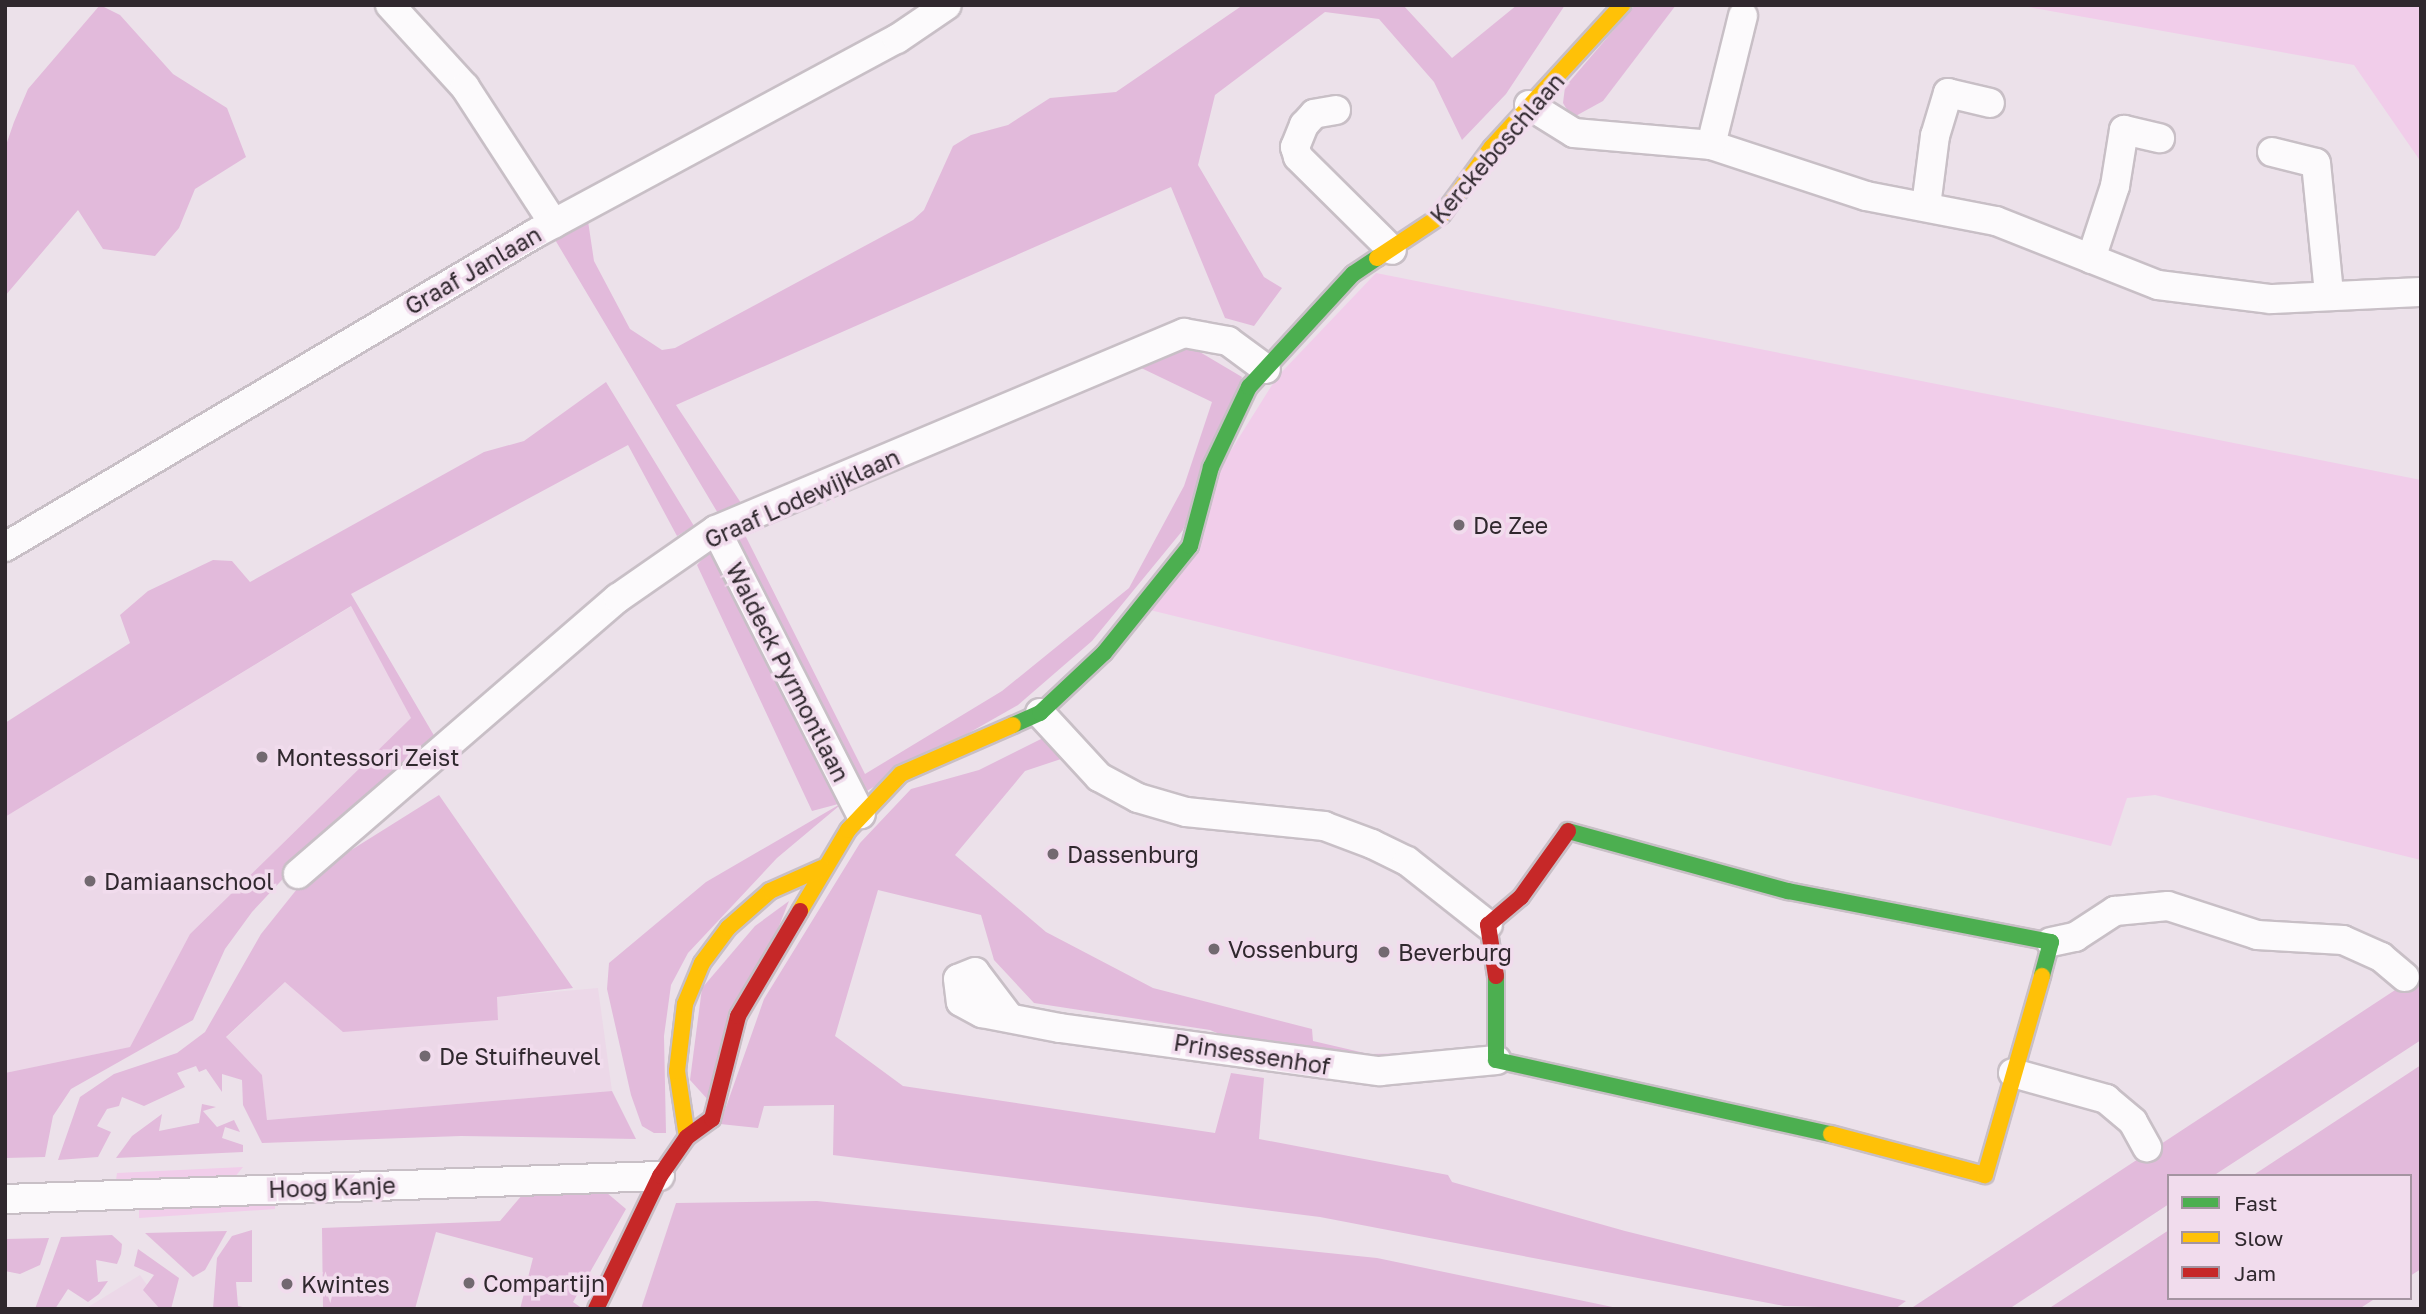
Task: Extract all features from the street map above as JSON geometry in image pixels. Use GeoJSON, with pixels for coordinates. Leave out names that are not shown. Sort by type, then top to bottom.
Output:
{"type":"FeatureCollection","features":[{"type":"Feature","properties":{"kind":"street"},"geometry":{"type":"LineString","coordinates":[[390,5],[465,87],[554,224]]}},
{"type":"Feature","properties":{"kind":"street","name":"Graaf Janlaan"},"geometry":{"type":"LineString","coordinates":[[5,547],[554,224],[947,5]]}},
{"type":"Feature","properties":{"kind":"street","name":"Kerckeboschlaan"},"geometry":{"type":"LineString","coordinates":[[596,1309],[660,1177],[687,1138],[712,1119],[738,1016],[822,868],[861,814],[901,774],[935,754],[1040,713],[1113,644],[1190,545],[1221,441],[1266,369],[1353,274],[1442,215],[1528,105],[1622,5]]}},
{"type":"Feature","properties":{"kind":"street"},"geometry":{"type":"LineString","coordinates":[[1711,145],[1743,16]]}},
{"type":"Feature","properties":{"kind":"street"},"geometry":{"type":"LineString","coordinates":[[1926,206],[1948,93],[1990,103]]}},
{"type":"Feature","properties":{"kind":"street"},"geometry":{"type":"LineString","coordinates":[[1528,105],[1574,133],[1711,145],[1866,196],[1996,221],[2091,259],[2193,292],[2271,299],[2329,293],[2421,292]]}},
{"type":"Feature","properties":{"kind":"street"},"geometry":{"type":"LineString","coordinates":[[1336,110],[1314,114],[1304,125],[1295,147],[1298,157],[1392,250]]}},
{"type":"Feature","properties":{"kind":"street"},"geometry":{"type":"LineString","coordinates":[[2091,259],[2115,186],[2124,130],[2160,138]]}},
{"type":"Feature","properties":{"kind":"street"},"geometry":{"type":"LineString","coordinates":[[2272,152],[2316,163],[2329,293]]}},
{"type":"Feature","properties":{"kind":"street","name":"Graaf Lodewijklaan"},"geometry":{"type":"LineString","coordinates":[[298,874],[618,598],[716,530],[1184,333],[1228,341],[1266,369]]}},
{"type":"Feature","properties":{"kind":"street","name":"Waldeck Pyrmontlaan"},"geometry":{"type":"LineString","coordinates":[[716,530],[861,814]]}},
{"type":"Feature","properties":{"kind":"street"},"geometry":{"type":"LineString","coordinates":[[1040,713],[1099,777],[1138,798],[1197,814],[1324,826],[1372,844],[1407,862],[1488,925],[1497,980],[1496,1060],[1727,1106],[1985,1175],[2051,942]]}},
{"type":"Feature","properties":{"kind":"street"},"geometry":{"type":"LineString","coordinates":[[1488,925],[1521,897],[1563,834],[1573,830],[1788,891],[2051,942],[2075,937],[2116,911],[2168,906],[2257,935],[2343,940],[2381,957],[2405,978]]}},
{"type":"Feature","properties":{"kind":"street"},"geometry":{"type":"LineString","coordinates":[[687,1138],[677,1072],[685,1004],[702,963],[770,891],[822,868]]}},
{"type":"Feature","properties":{"kind":"street","name":"Prinsessenhof"},"geometry":{"type":"LineString","coordinates":[[1009,1017],[1380,1071],[1496,1060]]}},
{"type":"Feature","properties":{"kind":"street"},"geometry":{"type":"LineString","coordinates":[[2013,1073],[2106,1099],[2133,1122],[2147,1147]]}},
{"type":"Feature","properties":{"kind":"street","name":"Hoog Kanje"},"geometry":{"type":"LineString","coordinates":[[5,1199],[660,1177]]}},
{"type":"Feature","properties":{"kind":"shaded area"},"geometry":{"type":"Polygon","coordinates":[[[100,5],[120,15],[173,74],[227,108],[246,157],[195,189],[179,228],[155,256],[103,249],[78,210],[5,296],[5,148],[28,89],[100,5]]]}},
{"type":"Feature","properties":{"kind":"shaded area"},"geometry":{"type":"Polygon","coordinates":[[[1243,5],[1403,5],[1452,58],[1517,5],[1565,5],[1506,94],[1462,140],[1434,82],[1379,19],[1325,12],[1215,95],[1198,165],[1264,277],[1282,288],[1254,326],[1225,318],[1171,187],[676,405],[743,506],[719,515],[554,238],[588,221],[594,261],[630,329],[662,350],[675,348],[913,220],[924,210],[953,146],[971,135],[1008,125],[1050,98],[1116,92],[1243,5]]]}},
{"type":"Feature","properties":{"kind":"shaded area"},"geometry":{"type":"Polygon","coordinates":[[[1635,5],[1676,5],[1603,101],[1572,118],[1563,103],[1565,87],[1635,5]]]}},
{"type":"Feature","properties":{"kind":"shaded area"},"geometry":{"type":"Polygon","coordinates":[[[2017,5],[2421,5],[2421,162],[2354,65],[2017,5]]]}},
{"type":"Feature","properties":{"kind":"shaded area"},"geometry":{"type":"Polygon","coordinates":[[[1376,273],[2421,480],[2421,860],[2155,795],[2127,798],[2111,846],[1150,610],[1223,463],[1277,377],[1376,273]]]}},
{"type":"Feature","properties":{"kind":"shaded area"},"geometry":{"type":"Polygon","coordinates":[[[1188,345],[1242,377],[1183,530],[1092,641],[1018,705],[865,792],[734,537],[744,533],[865,774],[1002,691],[1129,588],[1184,486],[1212,402],[1135,365],[1188,345]]]}},
{"type":"Feature","properties":{"kind":"shaded area"},"geometry":{"type":"Polygon","coordinates":[[[606,382],[694,526],[677,536],[628,445],[351,594],[439,744],[309,851],[252,912],[225,949],[193,1020],[71,1089],[53,1116],[45,1157],[5,1158],[5,1073],[130,1047],[190,934],[411,718],[351,606],[5,817],[5,723],[130,643],[120,615],[148,591],[213,560],[232,561],[250,582],[484,452],[524,441],[606,382]]]}},
{"type":"Feature","properties":{"kind":"shaded area"},"geometry":{"type":"Polygon","coordinates":[[[713,547],[845,801],[777,858],[688,953],[671,985],[664,1036],[666,1133],[654,1133],[642,1126],[631,1095],[607,989],[609,963],[706,882],[842,803],[812,811],[697,565],[713,547]]]}},
{"type":"Feature","properties":{"kind":"shaded area"},"geometry":{"type":"Polygon","coordinates":[[[352,606],[411,718],[190,934],[130,1047],[5,1073],[5,817],[352,606]]]}},
{"type":"Feature","properties":{"kind":"shaded area"},"geometry":{"type":"Polygon","coordinates":[[[1043,738],[1061,759],[1025,771],[955,855],[1046,932],[1153,988],[1312,1029],[1313,1041],[1369,1054],[1430,1053],[1426,1063],[1245,1045],[1210,1030],[1034,1003],[994,960],[981,915],[878,890],[835,1036],[903,1086],[1215,1133],[1231,1073],[1264,1078],[1259,1139],[1448,1175],[1452,1182],[1625,1231],[1906,1301],[1895,1309],[1784,1306],[1320,1217],[833,1155],[834,1105],[764,1106],[758,1128],[720,1124],[764,999],[860,843],[911,789],[979,770],[1043,738]]]}},
{"type":"Feature","properties":{"kind":"shaded area"},"geometry":{"type":"Polygon","coordinates":[[[439,795],[573,988],[497,997],[498,1020],[343,1032],[285,982],[226,1037],[262,1075],[267,1120],[612,1091],[636,1139],[461,1136],[262,1143],[243,1105],[242,1080],[222,1074],[222,1092],[206,1069],[199,1072],[196,1066],[177,1073],[185,1087],[144,1106],[122,1097],[119,1106],[107,1109],[97,1126],[111,1132],[98,1157],[58,1160],[80,1097],[114,1074],[177,1053],[205,1032],[261,934],[305,879],[439,795]]]}},
{"type":"Feature","properties":{"kind":"shaded area"},"geometry":{"type":"Polygon","coordinates":[[[789,901],[709,1101],[690,1080],[702,988],[755,926],[789,901]]]}},
{"type":"Feature","properties":{"kind":"shaded area"},"geometry":{"type":"Polygon","coordinates":[[[2421,973],[2421,1040],[2216,1174],[2167,1174],[2167,1205],[2009,1309],[1910,1309],[2421,973]]]}},
{"type":"Feature","properties":{"kind":"shaded area","name":"De Stuifheuvel"},"geometry":{"type":"Polygon","coordinates":[[[285,982],[498,1019],[496,997],[598,988],[612,1091],[267,1120],[262,1075],[226,1038],[285,982]]]}},
{"type":"Feature","properties":{"kind":"shaded area"},"geometry":{"type":"Polygon","coordinates":[[[2421,1065],[2421,1269],[2412,1275],[2412,1174],[2255,1174],[2421,1065]]]}},
{"type":"Feature","properties":{"kind":"shaded area"},"geometry":{"type":"Polygon","coordinates":[[[202,1104],[216,1107],[203,1111],[217,1127],[234,1120],[240,1132],[225,1127],[222,1138],[243,1145],[243,1152],[116,1158],[132,1136],[162,1114],[159,1131],[199,1123],[202,1104]]]}},
{"type":"Feature","properties":{"kind":"shaded area"},"geometry":{"type":"Polygon","coordinates":[[[243,1167],[230,1183],[229,1176],[135,1179],[135,1187],[115,1187],[117,1173],[243,1167]]]}},
{"type":"Feature","properties":{"kind":"shaded area"},"geometry":{"type":"Polygon","coordinates":[[[529,1187],[600,1187],[626,1209],[573,1302],[583,1309],[520,1309],[533,1258],[436,1232],[415,1309],[323,1309],[322,1228],[500,1221],[529,1187]]]}},
{"type":"Feature","properties":{"kind":"shaded area"},"geometry":{"type":"Polygon","coordinates":[[[275,1196],[275,1209],[139,1218],[139,1208],[275,1196]]]}},
{"type":"Feature","properties":{"kind":"shaded area"},"geometry":{"type":"Polygon","coordinates":[[[817,1201],[1377,1258],[1622,1309],[641,1309],[676,1203],[817,1201]]]}},
{"type":"Feature","properties":{"kind":"shaded area"},"geometry":{"type":"Polygon","coordinates":[[[252,1230],[252,1282],[236,1282],[238,1306],[252,1309],[213,1309],[217,1258],[232,1236],[252,1230]]]}},
{"type":"Feature","properties":{"kind":"shaded area"},"geometry":{"type":"Polygon","coordinates":[[[227,1231],[205,1270],[193,1277],[145,1233],[227,1231]]]}},
{"type":"Feature","properties":{"kind":"shaded area"},"geometry":{"type":"Polygon","coordinates":[[[2167,1231],[2167,1300],[2373,1300],[2359,1309],[2048,1309],[2167,1231]]]}},
{"type":"Feature","properties":{"kind":"shaded area"},"geometry":{"type":"Polygon","coordinates":[[[112,1235],[122,1244],[121,1254],[117,1264],[96,1260],[98,1282],[108,1281],[99,1294],[88,1302],[68,1289],[55,1309],[35,1309],[61,1237],[112,1235]]]}},
{"type":"Feature","properties":{"kind":"shaded area"},"geometry":{"type":"Polygon","coordinates":[[[49,1238],[40,1265],[20,1274],[5,1271],[5,1239],[49,1238]]]}},
{"type":"Feature","properties":{"kind":"shaded area"},"geometry":{"type":"Polygon","coordinates":[[[138,1249],[179,1278],[171,1309],[160,1309],[143,1290],[154,1275],[134,1266],[138,1249]]]}},
{"type":"Feature","properties":{"kind":"shaded area"},"geometry":{"type":"Polygon","coordinates":[[[140,1275],[164,1309],[85,1309],[140,1275]]]}},
{"type":"Feature","properties":{"kind":"traffic: fast"},"geometry":{"type":"LineString","coordinates":[[1013,725],[1040,713],[1104,653],[1190,546],[1211,467],[1249,387],[1353,274],[1377,258]]}},
{"type":"Feature","properties":{"kind":"traffic: fast"},"geometry":{"type":"LineString","coordinates":[[1568,831],[1788,891],[2051,942],[2042,976]]}},
{"type":"Feature","properties":{"kind":"traffic: fast"},"geometry":{"type":"LineString","coordinates":[[1496,976],[1496,1060],[1831,1134]]}},
{"type":"Feature","properties":{"kind":"traffic: slow"},"geometry":{"type":"LineString","coordinates":[[1377,258],[1442,215],[1492,147],[1622,5]]}},
{"type":"Feature","properties":{"kind":"traffic: slow"},"geometry":{"type":"LineString","coordinates":[[800,911],[848,830],[901,774],[1013,725]]}},
{"type":"Feature","properties":{"kind":"traffic: slow"},"geometry":{"type":"LineString","coordinates":[[687,1137],[677,1071],[685,1004],[702,963],[728,928],[770,891],[822,868]]}},
{"type":"Feature","properties":{"kind":"traffic: slow"},"geometry":{"type":"LineString","coordinates":[[1831,1134],[1985,1175],[2042,976]]}},
{"type":"Feature","properties":{"kind":"traffic: jam"},"geometry":{"type":"LineString","coordinates":[[1496,976],[1488,925],[1521,897],[1568,831]]}},
{"type":"Feature","properties":{"kind":"traffic: jam"},"geometry":{"type":"LineString","coordinates":[[596,1309],[660,1176],[687,1137],[712,1119],[738,1016],[800,911]]}},
{"type":"Feature","properties":{"kind":"place","name":"De Zee"},"geometry":{"type":"Point","coordinates":[1459,525]}},
{"type":"Feature","properties":{"kind":"place","name":"Montessori Zeist"},"geometry":{"type":"Point","coordinates":[262,757]}},
{"type":"Feature","properties":{"kind":"place","name":"Dassenburg"},"geometry":{"type":"Point","coordinates":[1053,854]}},
{"type":"Feature","properties":{"kind":"place","name":"Damiaanschool"},"geometry":{"type":"Point","coordinates":[90,881]}},
{"type":"Feature","properties":{"kind":"place","name":"Vossenburg"},"geometry":{"type":"Point","coordinates":[1214,949]}},
{"type":"Feature","properties":{"kind":"place","name":"Beverburg"},"geometry":{"type":"Point","coordinates":[1384,952]}},
{"type":"Feature","properties":{"kind":"place","name":"De Stuifheuvel"},"geometry":{"type":"Point","coordinates":[425,1056]}},
{"type":"Feature","properties":{"kind":"place","name":"Compartijn"},"geometry":{"type":"Point","coordinates":[469,1283]}},
{"type":"Feature","properties":{"kind":"place","name":"Kwintes"},"geometry":{"type":"Point","coordinates":[287,1284]}}]}
